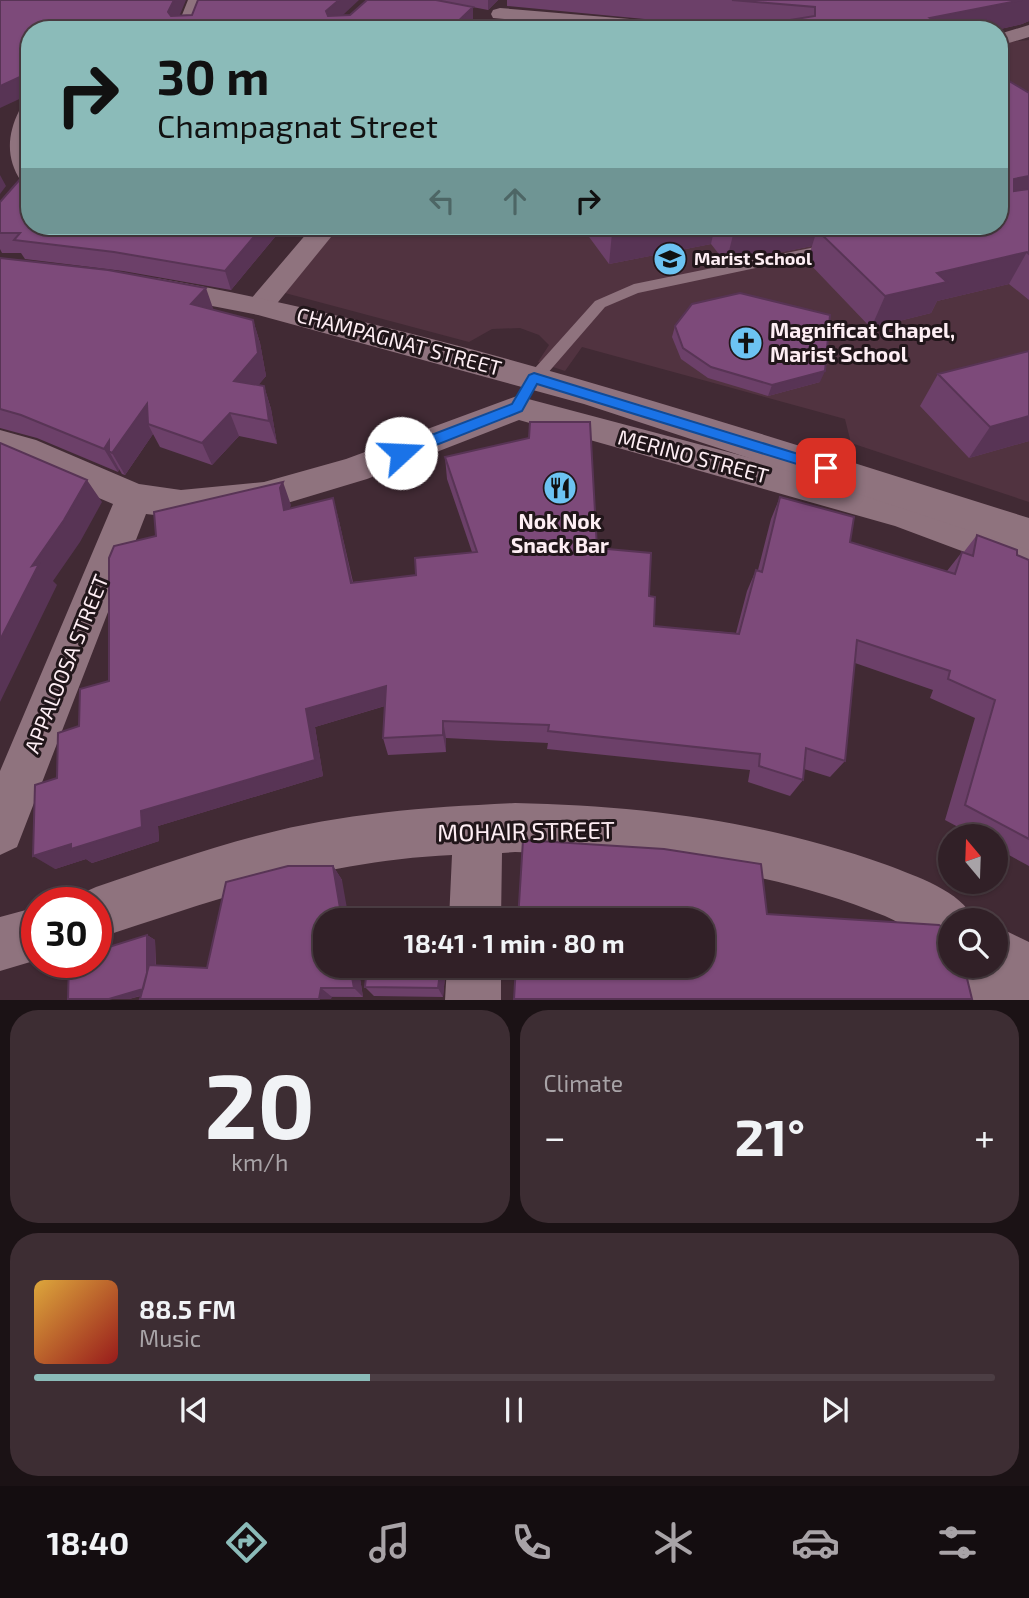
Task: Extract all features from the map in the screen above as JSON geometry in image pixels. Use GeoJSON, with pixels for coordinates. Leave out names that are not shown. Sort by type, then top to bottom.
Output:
{"type":"FeatureCollection","features":[{"type":"Feature","properties":{"kind":"street"},"geometry":{"type":"LineString","coordinates":[[189,21],[197,0]]}},
{"type":"Feature","properties":{"kind":"street"},"geometry":{"type":"LineString","coordinates":[[496,16],[565,21]]}},
{"type":"Feature","properties":{"kind":"street"},"geometry":{"type":"LineString","coordinates":[[1008,37],[1029,31]]}},
{"type":"Feature","properties":{"kind":"street"},"geometry":{"type":"LineString","coordinates":[[21,143],[21,162]]}},
{"type":"Feature","properties":{"kind":"street"},"geometry":{"type":"LineString","coordinates":[[260,306],[319,235]]}},
{"type":"Feature","properties":{"kind":"street","name":"CHAMPAGNAT STREET"},"geometry":{"type":"LineString","coordinates":[[124,282],[260,306],[525,393],[682,422],[1029,534]]}},
{"type":"Feature","properties":{"kind":"street"},"geometry":{"type":"LineString","coordinates":[[0,443],[24,449],[134,498],[181,504],[264,496],[354,470],[525,393]]}},
{"type":"Feature","properties":{"kind":"street","name":"MERINO STREET"},"geometry":{"type":"LineString","coordinates":[[525,393],[902,513],[1029,560]]}},
{"type":"Feature","properties":{"kind":"street","name":"APPALOOSA STREET"},"geometry":{"type":"LineString","coordinates":[[0,830],[134,498]]}},
{"type":"Feature","properties":{"kind":"street"},"geometry":{"type":"LineString","coordinates":[[475,908],[478,830]]}},
{"type":"Feature","properties":{"kind":"street","name":"MOHAIR STREET"},"geometry":{"type":"LineString","coordinates":[[112,909],[281,854],[377,836],[478,830],[626,831],[724,843],[820,868],[901,897],[938,919]]}},
{"type":"Feature","properties":{"kind":"street"},"geometry":{"type":"LineString","coordinates":[[0,944],[21,938]]}},
{"type":"Feature","properties":{"kind":"street"},"geometry":{"type":"LineString","coordinates":[[1008,960],[1029,973]]}},
{"type":"Feature","properties":{"kind":"street"},"geometry":{"type":"LineString","coordinates":[[473,999],[474,978]]}},
{"type":"Feature","properties":{"kind":"street"},"geometry":{"type":"LineString","coordinates":[[991,978],[997,999]]}},
{"type":"Feature","properties":{"kind":"lane"},"geometry":{"type":"LineString","coordinates":[[525,393],[600,304],[634,289],[853,244]]}},
{"type":"Feature","properties":{"kind":"shaded area"},"geometry":{"type":"Polygon","coordinates":[[[505,18],[540,21],[503,21],[505,18]]]}},
{"type":"Feature","properties":{"kind":"shaded area","name":"Marist School"},"geometry":{"type":"Polygon","coordinates":[[[1029,40],[1029,502],[851,443],[845,419],[582,347],[565,371],[538,362],[549,345],[539,335],[520,328],[492,329],[469,342],[285,293],[332,235],[1008,235],[1008,42],[1029,40]]]}},
{"type":"Feature","properties":{"kind":"building"},"geometry":{"type":"Polygon","coordinates":[[[0,0],[174,0],[168,12],[171,16],[192,15],[198,0],[339,0],[326,11],[328,16],[350,15],[367,0],[436,0],[473,7],[458,21],[21,21],[21,76],[0,86],[0,0]]]}},
{"type":"Feature","properties":{"kind":"building"},"geometry":{"type":"Polygon","coordinates":[[[732,0],[1022,0],[930,18],[935,21],[784,21],[815,16],[815,7],[732,0]]]}},
{"type":"Feature","properties":{"kind":"building"},"geometry":{"type":"Polygon","coordinates":[[[1008,80],[1029,93],[1029,176],[1014,179],[1014,191],[1029,189],[1029,254],[1027,252],[937,273],[947,282],[885,296],[822,235],[1008,235],[1008,80]]]}},
{"type":"Feature","properties":{"kind":"building"},"geometry":{"type":"Polygon","coordinates":[[[21,178],[21,235],[255,235],[225,271],[114,252],[14,240],[20,233],[0,233],[0,202],[21,178]]]}},
{"type":"Feature","properties":{"kind":"building"},"geometry":{"type":"Polygon","coordinates":[[[0,258],[108,270],[206,288],[191,304],[253,320],[258,353],[234,381],[264,386],[269,421],[230,413],[202,443],[148,424],[147,404],[112,453],[109,451],[109,441],[104,449],[0,409],[0,258]]]}},
{"type":"Feature","properties":{"kind":"building","name":"Magnificat Chapel, Marist School"},"geometry":{"type":"Polygon","coordinates":[[[740,293],[830,315],[825,371],[772,385],[711,367],[683,348],[675,326],[692,304],[740,293]]]}},
{"type":"Feature","properties":{"kind":"building"},"geometry":{"type":"Polygon","coordinates":[[[1029,351],[1029,416],[990,427],[938,374],[1029,351]]]}},
{"type":"Feature","properties":{"kind":"building"},"geometry":{"type":"Polygon","coordinates":[[[530,422],[590,422],[597,548],[651,553],[649,596],[655,597],[654,626],[739,634],[756,570],[762,572],[780,497],[854,517],[850,542],[955,574],[962,552],[973,556],[977,535],[1017,550],[1017,555],[1029,560],[1029,839],[1008,828],[1008,824],[1001,824],[965,805],[995,700],[948,679],[950,671],[857,640],[845,761],[806,748],[803,780],[759,766],[760,754],[548,731],[549,725],[443,721],[443,735],[383,738],[386,686],[306,709],[315,760],[141,811],[142,827],[71,849],[71,844],[33,856],[35,785],[57,778],[58,733],[79,726],[80,689],[109,681],[109,558],[114,546],[156,536],[154,512],[283,482],[280,488],[284,510],[333,498],[351,583],[416,575],[415,558],[477,552],[445,457],[529,438],[530,422]]]}},
{"type":"Feature","properties":{"kind":"building"},"geometry":{"type":"Polygon","coordinates":[[[0,443],[87,480],[64,520],[32,566],[39,564],[0,640],[0,443]]]}},
{"type":"Feature","properties":{"kind":"building"},"geometry":{"type":"Polygon","coordinates":[[[523,840],[664,849],[761,864],[767,914],[938,925],[938,978],[967,978],[972,999],[514,999],[515,978],[715,978],[715,908],[519,908],[523,840]]]}},
{"type":"Feature","properties":{"kind":"building"},"geometry":{"type":"Polygon","coordinates":[[[288,866],[333,866],[340,908],[313,908],[313,978],[352,978],[354,988],[321,988],[319,999],[140,999],[149,965],[207,968],[226,882],[288,866]]]}},
{"type":"Feature","properties":{"kind":"building"},"geometry":{"type":"Polygon","coordinates":[[[147,935],[147,973],[143,989],[109,999],[68,999],[69,978],[112,978],[112,946],[147,935]]]}},
{"type":"Feature","properties":{"kind":"building"},"geometry":{"type":"Polygon","coordinates":[[[366,978],[439,978],[438,988],[365,987],[366,978]]]}},
{"type":"Feature","properties":{"kind":"place","name":"Marist School"},"geometry":{"type":"Point","coordinates":[670,259]}},
{"type":"Feature","properties":{"kind":"place","name":"Magnificat Chapel, Marist School"},"geometry":{"type":"Point","coordinates":[746,343]}},
{"type":"Feature","properties":{"kind":"place","name":"Nok Nok Snack Bar"},"geometry":{"type":"Point","coordinates":[560,488]}},
{"type":"Feature","properties":{"kind":"route"},"geometry":{"type":"LineString","coordinates":[[401,453],[517,408],[523,393],[534,378],[826,468]]}}]}
